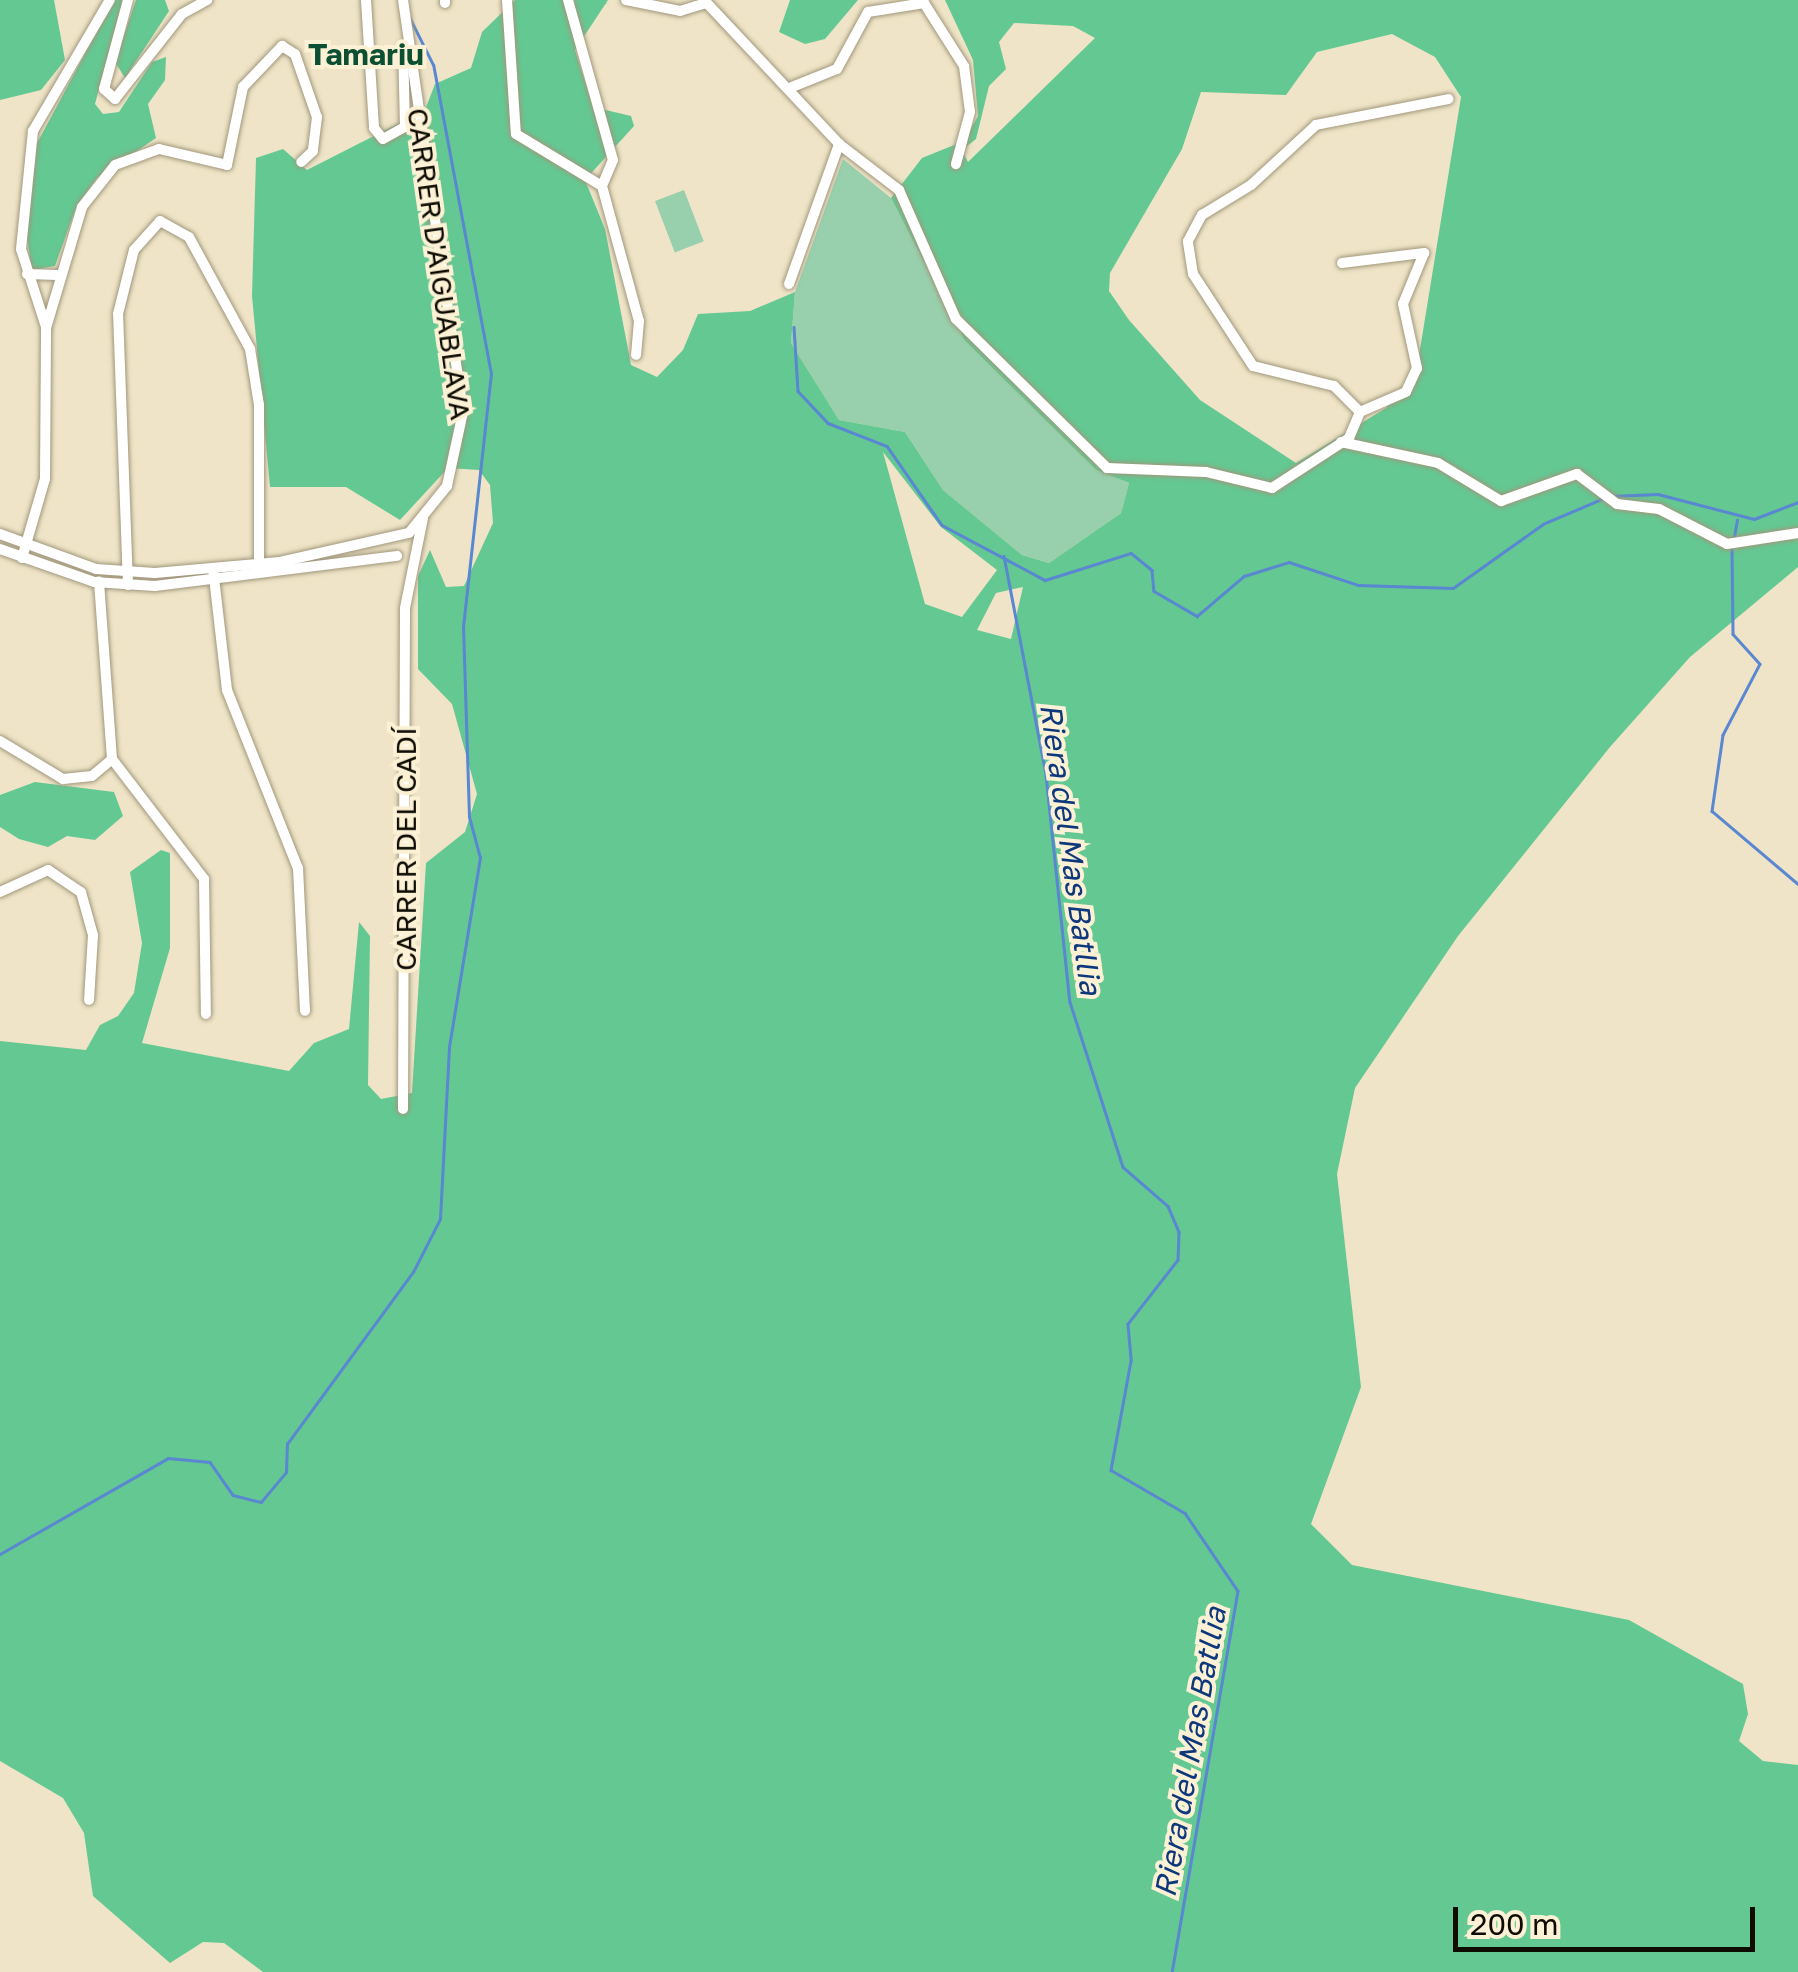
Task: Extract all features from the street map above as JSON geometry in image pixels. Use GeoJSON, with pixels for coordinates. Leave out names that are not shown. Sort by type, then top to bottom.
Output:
{"type":"FeatureCollection","features":[{"type":"Feature","properties":{"kind":"street"},"geometry":{"type":"LineString","coordinates":[[46,328],[28,274],[22,223],[37,117],[110,0]]}},
{"type":"Feature","properties":{"kind":"street"},"geometry":{"type":"LineString","coordinates":[[128,0],[104,89],[115,99],[204,1]]}},
{"type":"Feature","properties":{"kind":"street"},"geometry":{"type":"LineString","coordinates":[[366,0],[374,128],[383,138],[404,127],[404,26]]}},
{"type":"Feature","properties":{"kind":"street","name":"CARRER D'AIGUABLAVA"},"geometry":{"type":"LineString","coordinates":[[403,0],[463,412],[456,463],[409,540]]}},
{"type":"Feature","properties":{"kind":"street"},"geometry":{"type":"LineString","coordinates":[[507,0],[516,134],[602,186]]}},
{"type":"Feature","properties":{"kind":"street"},"geometry":{"type":"LineString","coordinates":[[568,0],[613,160],[602,186],[639,321],[636,355]]}},
{"type":"Feature","properties":{"kind":"street"},"geometry":{"type":"LineString","coordinates":[[626,0],[680,11],[705,1],[792,86],[839,144],[905,200],[974,342],[1107,468],[1206,472],[1272,488],[1341,442],[1360,412],[1406,392],[1418,368],[1404,304],[1424,253],[1342,263]]}},
{"type":"Feature","properties":{"kind":"street"},"geometry":{"type":"LineString","coordinates":[[792,86],[837,70],[868,12],[924,2],[964,66],[970,112],[956,164]]}},
{"type":"Feature","properties":{"kind":"street"},"geometry":{"type":"LineString","coordinates":[[22,558],[45,478],[46,328],[73,222],[115,165],[180,149],[227,165],[242,87],[282,46],[294,54],[317,117],[302,162]]}},
{"type":"Feature","properties":{"kind":"street"},"geometry":{"type":"LineString","coordinates":[[1360,412],[1334,386],[1253,366],[1193,274],[1188,242],[1202,214],[1316,125],[1448,99]]}},
{"type":"Feature","properties":{"kind":"street"},"geometry":{"type":"LineString","coordinates":[[789,284],[839,144]]}},
{"type":"Feature","properties":{"kind":"street"},"geometry":{"type":"LineString","coordinates":[[128,585],[118,314],[134,250],[160,221],[190,237],[250,349],[260,405],[259,564]]}},
{"type":"Feature","properties":{"kind":"street"},"geometry":{"type":"LineString","coordinates":[[28,274],[57,275]]}},
{"type":"Feature","properties":{"kind":"street"},"geometry":{"type":"LineString","coordinates":[[1341,442],[1438,464],[1501,501],[1576,474],[1617,504],[1659,508],[1727,544],[1798,533]]}},
{"type":"Feature","properties":{"kind":"street"},"geometry":{"type":"LineString","coordinates":[[0,534],[101,570],[128,572],[259,564],[409,540]]}},
{"type":"Feature","properties":{"kind":"street"},"geometry":{"type":"LineString","coordinates":[[0,549],[99,583],[128,585],[214,582],[397,556],[409,540]]}},
{"type":"Feature","properties":{"kind":"street","name":"CARRER DEL CADÍ"},"geometry":{"type":"LineString","coordinates":[[406,589],[397,556],[409,540]]}},
{"type":"Feature","properties":{"kind":"street","name":"CARRER DEL CADÍ"},"geometry":{"type":"LineString","coordinates":[[402,1109],[409,540]]}},
{"type":"Feature","properties":{"kind":"street"},"geometry":{"type":"LineString","coordinates":[[213,569],[227,690],[298,868],[305,1010]]}},
{"type":"Feature","properties":{"kind":"street"},"geometry":{"type":"LineString","coordinates":[[101,570],[112,759],[204,879],[206,1014]]}},
{"type":"Feature","properties":{"kind":"street"},"geometry":{"type":"LineString","coordinates":[[0,741],[63,778],[92,776],[112,759]]}},
{"type":"Feature","properties":{"kind":"street"},"geometry":{"type":"LineString","coordinates":[[0,892],[48,870],[81,892],[92,935],[89,1000]]}},
{"type":"Feature","properties":{"kind":"green space"},"geometry":{"type":"Polygon","coordinates":[[[0,0],[54,0],[65,60],[41,90],[0,100],[0,0]]]}},
{"type":"Feature","properties":{"kind":"green space"},"geometry":{"type":"Polygon","coordinates":[[[114,0],[123,0],[95,104],[103,114],[119,112],[152,62],[166,57],[165,80],[148,104],[156,138],[97,178],[77,205],[55,266],[32,270],[26,232],[36,145],[114,0]]]}},
{"type":"Feature","properties":{"kind":"green space"},"geometry":{"type":"Polygon","coordinates":[[[136,0],[165,0],[169,11],[125,78],[115,62],[136,0]]]}},
{"type":"Feature","properties":{"kind":"green space"},"geometry":{"type":"Polygon","coordinates":[[[515,0],[608,0],[575,50],[593,107],[631,116],[634,126],[585,180],[605,229],[631,365],[657,377],[683,350],[698,314],[750,311],[795,292],[791,343],[839,420],[905,432],[943,490],[1022,555],[1049,563],[1121,513],[1129,483],[1096,470],[964,340],[891,198],[922,158],[964,141],[978,116],[973,60],[945,0],[1798,0],[1798,567],[1690,657],[1610,747],[1458,936],[1355,1088],[1337,1174],[1361,1387],[1311,1524],[1352,1565],[1629,1620],[1743,1684],[1748,1714],[1739,1741],[1763,1761],[1798,1765],[1798,1972],[263,1972],[224,1943],[203,1942],[170,1963],[93,1896],[84,1833],[63,1798],[0,1761],[0,1041],[86,1050],[100,1025],[118,1016],[134,993],[142,943],[130,872],[161,850],[170,853],[170,948],[142,1043],[289,1071],[314,1043],[349,1029],[359,922],[370,936],[368,1085],[381,1099],[412,1093],[426,863],[465,832],[477,794],[452,704],[418,669],[418,576],[430,550],[446,587],[464,586],[493,523],[490,485],[479,470],[448,468],[400,520],[346,487],[270,487],[252,296],[256,158],[283,149],[307,170],[425,110],[435,84],[471,68],[482,32],[515,0]],[[1014,23],[999,42],[1006,69],[989,86],[976,139],[962,150],[968,162],[1095,38],[1073,26],[1014,23]],[[1392,34],[1317,52],[1286,95],[1201,92],[1182,149],[1110,273],[1109,291],[1129,320],[1200,400],[1296,463],[1386,408],[1417,368],[1461,97],[1435,57],[1392,34]],[[883,452],[925,604],[962,617],[997,570],[941,527],[883,452]],[[1023,587],[996,593],[977,630],[1011,639],[1023,587]]]}},
{"type":"Feature","properties":{"kind":"green space"},"geometry":{"type":"Polygon","coordinates":[[[790,0],[858,0],[825,39],[805,44],[779,32],[790,0]]]}},
{"type":"Feature","properties":{"kind":"green space"},"geometry":{"type":"Polygon","coordinates":[[[843,159],[891,198],[964,340],[1096,470],[1129,483],[1121,513],[1049,563],[1022,555],[943,490],[905,432],[839,420],[791,343],[795,292],[843,159]]]}},
{"type":"Feature","properties":{"kind":"green space"},"geometry":{"type":"Polygon","coordinates":[[[684,190],[704,241],[675,252],[655,201],[684,190]]]}},
{"type":"Feature","properties":{"kind":"green space"},"geometry":{"type":"Polygon","coordinates":[[[35,782],[114,792],[123,816],[95,840],[67,836],[48,847],[19,839],[0,827],[0,795],[35,782]]]}},
{"type":"Feature","properties":{"kind":"waterway"},"geometry":{"type":"LineString","coordinates":[[0,1554],[168,1458],[210,1462],[233,1495],[261,1502],[286,1472],[287,1444],[413,1272],[440,1219],[449,1047],[480,858],[469,817],[463,627],[491,374],[433,65],[409,17]]}},
{"type":"Feature","properties":{"kind":"waterway"},"geometry":{"type":"LineString","coordinates":[[794,327],[798,391],[828,423],[887,446],[942,525],[1045,580],[1131,553],[1152,570],[1154,591],[1197,616],[1244,576],[1289,562],[1358,585],[1453,588],[1543,524],[1604,498]]}},
{"type":"Feature","properties":{"kind":"waterway"},"geometry":{"type":"LineString","coordinates":[[1611,496],[1658,494],[1754,519],[1798,502]]}},
{"type":"Feature","properties":{"kind":"waterway"},"geometry":{"type":"LineString","coordinates":[[1734,537],[1737,520]]}},
{"type":"Feature","properties":{"kind":"waterway"},"geometry":{"type":"LineString","coordinates":[[1732,549],[1733,634],[1760,664],[1723,735],[1712,811],[1798,884]]}},
{"type":"Feature","properties":{"kind":"waterway","name":"Riera del Mas Batllia"},"geometry":{"type":"LineString","coordinates":[[1004,556],[1046,775],[1070,1002],[1123,1167],[1168,1206],[1179,1232],[1178,1260],[1128,1324],[1131,1361],[1111,1470],[1185,1513],[1238,1591],[1172,1972]]}},
{"type":"Feature","properties":{"kind":"district","name":"Tamariu"},"geometry":{"type":"Point","coordinates":[366,54]}}]}
